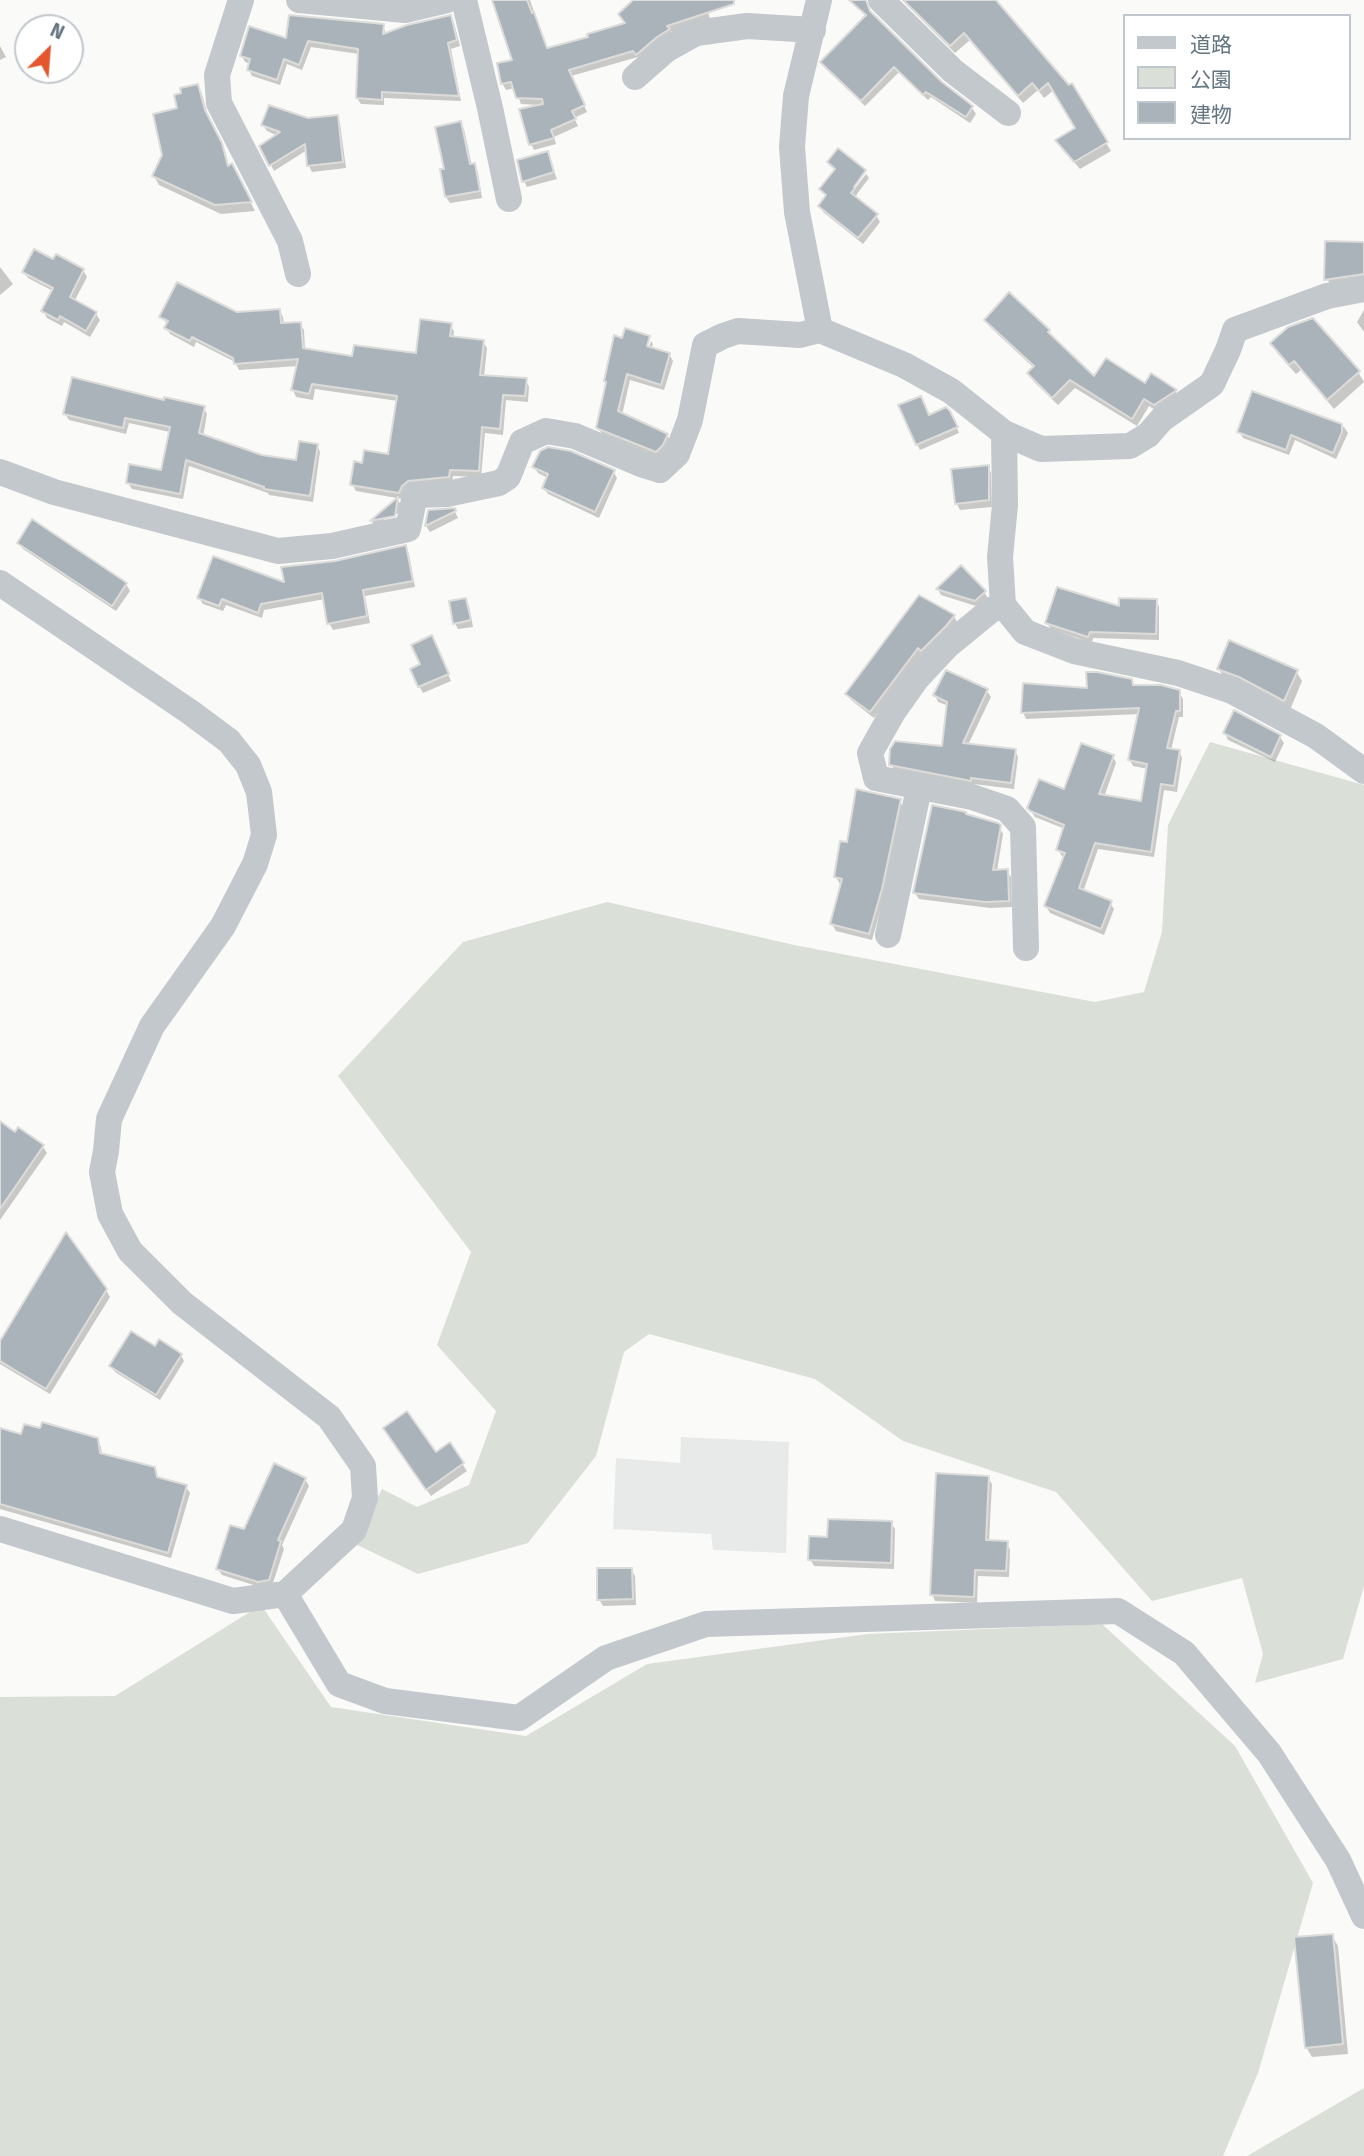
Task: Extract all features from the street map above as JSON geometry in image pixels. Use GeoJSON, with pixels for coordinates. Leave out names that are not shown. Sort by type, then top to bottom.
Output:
{"type":"FeatureCollection","features":[{"type":"Feature","properties":{"kind":"street"},"geometry":{"type":"LineString","coordinates":[[241,0],[217,75],[219,103],[290,241],[298,274]]}},
{"type":"Feature","properties":{"kind":"street"},"geometry":{"type":"LineString","coordinates":[[299,0],[405,10],[447,0]]}},
{"type":"Feature","properties":{"kind":"street"},"geometry":{"type":"LineString","coordinates":[[464,0],[509,199]]}},
{"type":"Feature","properties":{"kind":"street"},"geometry":{"type":"LineString","coordinates":[[819,0],[796,96],[792,147],[797,212],[820,330]]}},
{"type":"Feature","properties":{"kind":"street"},"geometry":{"type":"LineString","coordinates":[[881,0],[953,71],[1009,113]]}},
{"type":"Feature","properties":{"kind":"street"},"geometry":{"type":"LineString","coordinates":[[635,77],[667,49],[696,33],[747,26],[813,30]]}},
{"type":"Feature","properties":{"kind":"street"},"geometry":{"type":"LineString","coordinates":[[0,472],[54,492],[278,551],[332,545],[408,529],[415,495],[447,494],[499,484],[508,477],[522,442],[545,431],[575,436],[660,470],[677,454],[690,420],[705,345],[738,331],[800,335],[820,330],[904,365],[951,391],[1004,433],[1041,449],[1130,446],[1148,435],[1161,419],[1212,384],[1235,330],[1327,296],[1364,289]]}},
{"type":"Feature","properties":{"kind":"street"},"geometry":{"type":"LineString","coordinates":[[1004,433],[1005,505],[999,556],[1003,605],[1025,632],[1074,651],[1178,673],[1232,691],[1316,736],[1364,771]]}},
{"type":"Feature","properties":{"kind":"street"},"geometry":{"type":"LineString","coordinates":[[0,583],[229,741],[248,765],[259,792],[264,835],[255,864],[223,926],[152,1026],[108,1119],[102,1172],[110,1214],[130,1251],[182,1303],[329,1417],[363,1466],[365,1498],[354,1530],[285,1594],[233,1601],[0,1529]]}},
{"type":"Feature","properties":{"kind":"street"},"geometry":{"type":"LineString","coordinates":[[1003,605],[991,610],[939,654],[917,678],[893,712],[870,753],[876,778],[972,797],[1007,809],[1023,827],[1026,948]]}},
{"type":"Feature","properties":{"kind":"street"},"geometry":{"type":"LineString","coordinates":[[888,935],[919,788]]}},
{"type":"Feature","properties":{"kind":"street"},"geometry":{"type":"LineString","coordinates":[[285,1594],[339,1684],[385,1701],[519,1718],[606,1658],[706,1624],[1118,1611],[1184,1653],[1269,1753],[1338,1860],[1364,1916]]}},
{"type":"Feature","properties":{"kind":"shaded area"},"geometry":{"type":"Polygon","coordinates":[[[681,1437],[789,1442],[786,1553],[713,1550],[711,1534],[613,1529],[616,1458],[680,1463],[681,1437]]]}},
{"type":"Feature","properties":{"kind":"green space"},"geometry":{"type":"Polygon","coordinates":[[[1210,742],[1364,785],[1364,1586],[1343,1659],[1255,1683],[1263,1654],[1242,1578],[1152,1601],[1056,1492],[903,1441],[815,1379],[649,1334],[624,1352],[596,1456],[528,1543],[418,1574],[355,1544],[382,1489],[417,1507],[469,1485],[496,1411],[437,1345],[471,1252],[338,1076],[463,942],[607,902],[794,945],[1095,1002],[1144,992],[1162,932],[1168,825],[1210,742]]]}},
{"type":"Feature","properties":{"kind":"green space"},"geometry":{"type":"Polygon","coordinates":[[[261,1605],[331,1707],[526,1736],[647,1664],[868,1634],[1102,1624],[1235,1746],[1313,1883],[1258,2073],[1223,2156],[0,2156],[0,1697],[115,1696],[261,1605]]]}},
{"type":"Feature","properties":{"kind":"green space"},"geometry":{"type":"Polygon","coordinates":[[[1364,2088],[1364,2156],[1247,2156],[1364,2088]]]}},
{"type":"Feature","properties":{"kind":"building"},"geometry":{"type":"Polygon","coordinates":[[[492,0],[527,0],[547,48],[625,23],[618,14],[633,0],[734,0],[734,4],[667,26],[670,29],[636,55],[633,51],[569,70],[585,105],[572,111],[576,119],[551,130],[554,138],[529,145],[519,109],[543,104],[542,99],[516,98],[511,82],[501,84],[497,63],[512,60],[492,0]]]}},
{"type":"Feature","properties":{"kind":"building"},"geometry":{"type":"Polygon","coordinates":[[[849,0],[866,0],[870,11],[942,82],[973,106],[966,117],[926,92],[923,95],[894,67],[861,101],[820,62],[866,15],[849,0]]]}},
{"type":"Feature","properties":{"kind":"building"},"geometry":{"type":"Polygon","coordinates":[[[903,0],[996,0],[1069,85],[1072,83],[1108,142],[1074,162],[1055,140],[1075,128],[1048,83],[1039,91],[1032,83],[1018,96],[964,33],[950,46],[903,0]]]}},
{"type":"Feature","properties":{"kind":"building"},"geometry":{"type":"Polygon","coordinates":[[[289,15],[384,24],[383,34],[407,25],[451,15],[457,40],[448,43],[459,96],[382,92],[382,100],[356,98],[358,49],[308,41],[299,65],[284,59],[277,80],[247,70],[250,59],[240,56],[249,26],[286,38],[289,15]]]}},
{"type":"Feature","properties":{"kind":"building"},"geometry":{"type":"Polygon","coordinates":[[[198,84],[205,110],[222,143],[228,166],[232,163],[252,202],[215,205],[152,176],[162,155],[153,114],[177,108],[174,95],[181,93],[180,88],[198,84]]]}},
{"type":"Feature","properties":{"kind":"building"},"geometry":{"type":"Polygon","coordinates":[[[269,105],[308,118],[338,115],[343,162],[307,166],[305,144],[269,166],[259,146],[280,132],[261,125],[269,105]]]}},
{"type":"Feature","properties":{"kind":"building"},"geometry":{"type":"Polygon","coordinates":[[[461,121],[470,164],[475,163],[480,191],[445,197],[440,169],[444,169],[435,127],[461,121]]]}},
{"type":"Feature","properties":{"kind":"building"},"geometry":{"type":"Polygon","coordinates":[[[838,148],[866,170],[851,193],[878,214],[858,238],[818,206],[826,195],[819,189],[835,169],[827,162],[838,148]]]}},
{"type":"Feature","properties":{"kind":"building"},"geometry":{"type":"Polygon","coordinates":[[[548,151],[554,172],[522,182],[517,160],[548,151]]]}},
{"type":"Feature","properties":{"kind":"building"},"geometry":{"type":"Polygon","coordinates":[[[1325,241],[1364,242],[1364,274],[1324,280],[1325,241]]]}},
{"type":"Feature","properties":{"kind":"building"},"geometry":{"type":"Polygon","coordinates":[[[34,249],[53,259],[56,254],[84,269],[70,297],[97,312],[86,331],[60,316],[58,320],[41,311],[53,288],[22,272],[34,249]]]}},
{"type":"Feature","properties":{"kind":"building"},"geometry":{"type":"Polygon","coordinates":[[[177,282],[237,312],[280,309],[281,323],[301,322],[303,348],[352,356],[354,345],[416,353],[420,319],[452,323],[450,336],[484,340],[480,375],[527,378],[525,396],[503,395],[500,429],[482,427],[479,471],[450,470],[449,477],[408,481],[399,493],[350,485],[354,461],[362,463],[364,450],[388,454],[397,396],[312,384],[309,394],[291,390],[298,359],[234,364],[233,358],[192,337],[190,341],[164,328],[168,321],[159,317],[177,282]]]}},
{"type":"Feature","properties":{"kind":"building"},"geometry":{"type":"Polygon","coordinates":[[[1009,292],[1094,376],[1106,358],[1145,383],[1151,373],[1177,390],[1154,405],[1144,399],[1132,419],[1070,380],[1052,398],[1027,373],[1034,366],[984,320],[1009,292]]]}},
{"type":"Feature","properties":{"kind":"building"},"geometry":{"type":"Polygon","coordinates":[[[1313,318],[1360,371],[1327,400],[1294,361],[1289,365],[1270,343],[1288,327],[1313,318]]]}},
{"type":"Feature","properties":{"kind":"building"},"geometry":{"type":"Polygon","coordinates":[[[625,328],[650,336],[647,346],[670,353],[661,385],[627,374],[618,411],[668,434],[656,452],[596,428],[614,335],[622,338],[625,328]]]}},
{"type":"Feature","properties":{"kind":"building"},"geometry":{"type":"Polygon","coordinates":[[[72,377],[164,400],[164,397],[205,406],[199,433],[262,455],[296,460],[299,441],[318,444],[310,496],[264,489],[186,460],[180,494],[126,483],[129,464],[161,470],[170,427],[125,418],[123,428],[63,414],[72,377]]]}},
{"type":"Feature","properties":{"kind":"building"},"geometry":{"type":"Polygon","coordinates":[[[1252,391],[1342,424],[1342,432],[1333,453],[1291,435],[1286,450],[1237,432],[1252,391]]]}},
{"type":"Feature","properties":{"kind":"building"},"geometry":{"type":"Polygon","coordinates":[[[921,396],[929,415],[946,407],[958,427],[916,445],[898,405],[921,396]]]}},
{"type":"Feature","properties":{"kind":"building"},"geometry":{"type":"Polygon","coordinates":[[[548,447],[571,451],[615,470],[595,512],[542,488],[548,474],[532,467],[540,451],[548,447]]]}},
{"type":"Feature","properties":{"kind":"building"},"geometry":{"type":"Polygon","coordinates":[[[989,465],[989,500],[955,504],[951,469],[989,465]]]}},
{"type":"Feature","properties":{"kind":"building"},"geometry":{"type":"Polygon","coordinates":[[[398,497],[395,516],[370,521],[398,497]]]}},
{"type":"Feature","properties":{"kind":"building"},"geometry":{"type":"Polygon","coordinates":[[[455,508],[456,511],[425,526],[428,510],[455,508]]]}},
{"type":"Feature","properties":{"kind":"building"},"geometry":{"type":"Polygon","coordinates":[[[32,519],[127,583],[112,606],[17,543],[32,519]]]}},
{"type":"Feature","properties":{"kind":"building"},"geometry":{"type":"Polygon","coordinates":[[[406,545],[413,581],[363,590],[367,616],[327,624],[322,593],[261,604],[258,613],[222,599],[219,606],[197,598],[213,556],[284,582],[281,567],[335,561],[406,545]]]}},
{"type":"Feature","properties":{"kind":"building"},"geometry":{"type":"Polygon","coordinates":[[[961,565],[986,591],[975,601],[936,589],[961,565]]]}},
{"type":"Feature","properties":{"kind":"building"},"geometry":{"type":"Polygon","coordinates":[[[1057,587],[1119,606],[1119,598],[1157,599],[1156,634],[1090,632],[1088,637],[1045,623],[1057,587]]]}},
{"type":"Feature","properties":{"kind":"building"},"geometry":{"type":"Polygon","coordinates":[[[919,595],[955,615],[921,651],[918,648],[870,712],[845,694],[919,595]]]}},
{"type":"Feature","properties":{"kind":"building"},"geometry":{"type":"Polygon","coordinates":[[[466,598],[471,620],[453,624],[449,601],[466,598]]]}},
{"type":"Feature","properties":{"kind":"building"},"geometry":{"type":"Polygon","coordinates":[[[432,635],[449,674],[418,687],[410,669],[420,664],[411,645],[432,635]]]}},
{"type":"Feature","properties":{"kind":"building"},"geometry":{"type":"Polygon","coordinates":[[[1229,640],[1298,670],[1284,701],[1239,677],[1217,669],[1229,640]]]}},
{"type":"Feature","properties":{"kind":"building"},"geometry":{"type":"Polygon","coordinates":[[[946,670],[988,689],[963,743],[1016,749],[1011,783],[971,778],[971,781],[889,765],[890,749],[895,741],[942,746],[947,702],[933,695],[946,670]]]}},
{"type":"Feature","properties":{"kind":"building"},"geometry":{"type":"Polygon","coordinates":[[[1086,672],[1132,679],[1133,685],[1161,685],[1180,690],[1180,711],[1176,711],[1167,748],[1180,750],[1174,786],[1161,784],[1151,852],[1095,843],[1079,888],[1112,901],[1101,929],[1044,906],[1065,853],[1056,850],[1064,825],[1027,808],[1039,779],[1064,789],[1081,743],[1114,755],[1099,794],[1141,801],[1147,764],[1128,760],[1139,708],[1021,713],[1023,683],[1087,688],[1086,672]]]}},
{"type":"Feature","properties":{"kind":"building"},"geometry":{"type":"Polygon","coordinates":[[[1234,710],[1281,735],[1271,757],[1223,733],[1234,710]]]}},
{"type":"Feature","properties":{"kind":"building"},"geometry":{"type":"Polygon","coordinates":[[[856,789],[901,799],[882,889],[869,934],[830,924],[842,879],[834,877],[840,841],[847,842],[856,789]]]}},
{"type":"Feature","properties":{"kind":"building"},"geometry":{"type":"Polygon","coordinates":[[[932,805],[966,812],[1001,825],[993,870],[1008,869],[1009,901],[985,902],[913,893],[932,805]]]}},
{"type":"Feature","properties":{"kind":"building"},"geometry":{"type":"Polygon","coordinates":[[[0,1121],[15,1132],[18,1127],[44,1145],[0,1209],[0,1121]]]}},
{"type":"Feature","properties":{"kind":"building"},"geometry":{"type":"Polygon","coordinates":[[[66,1232],[107,1289],[46,1389],[0,1361],[0,1341],[66,1232]]]}},
{"type":"Feature","properties":{"kind":"building"},"geometry":{"type":"Polygon","coordinates":[[[131,1331],[155,1346],[159,1339],[182,1354],[156,1395],[109,1366],[131,1331]]]}},
{"type":"Feature","properties":{"kind":"building"},"geometry":{"type":"Polygon","coordinates":[[[407,1411],[436,1452],[450,1442],[464,1463],[426,1490],[383,1428],[407,1411]]]}},
{"type":"Feature","properties":{"kind":"building"},"geometry":{"type":"Polygon","coordinates":[[[42,1422],[98,1438],[100,1453],[155,1467],[157,1477],[187,1485],[168,1553],[0,1504],[0,1428],[21,1434],[24,1424],[40,1428],[42,1422]]]}},
{"type":"Feature","properties":{"kind":"building"},"geometry":{"type":"Polygon","coordinates":[[[274,1463],[306,1478],[278,1540],[281,1541],[269,1580],[258,1582],[216,1569],[230,1525],[244,1529],[274,1463]]]}},
{"type":"Feature","properties":{"kind":"building"},"geometry":{"type":"Polygon","coordinates":[[[936,1473],[989,1476],[986,1540],[1008,1541],[1006,1571],[975,1570],[974,1597],[930,1595],[936,1473]]]}},
{"type":"Feature","properties":{"kind":"building"},"geometry":{"type":"Polygon","coordinates":[[[828,1519],[892,1521],[891,1563],[808,1560],[809,1536],[827,1537],[828,1519]]]}},
{"type":"Feature","properties":{"kind":"building"},"geometry":{"type":"Polygon","coordinates":[[[597,1568],[632,1568],[633,1599],[597,1600],[597,1568]]]}},
{"type":"Feature","properties":{"kind":"building"},"geometry":{"type":"Polygon","coordinates":[[[1333,1934],[1343,2044],[1305,2048],[1294,1937],[1333,1934]]]}}]}
